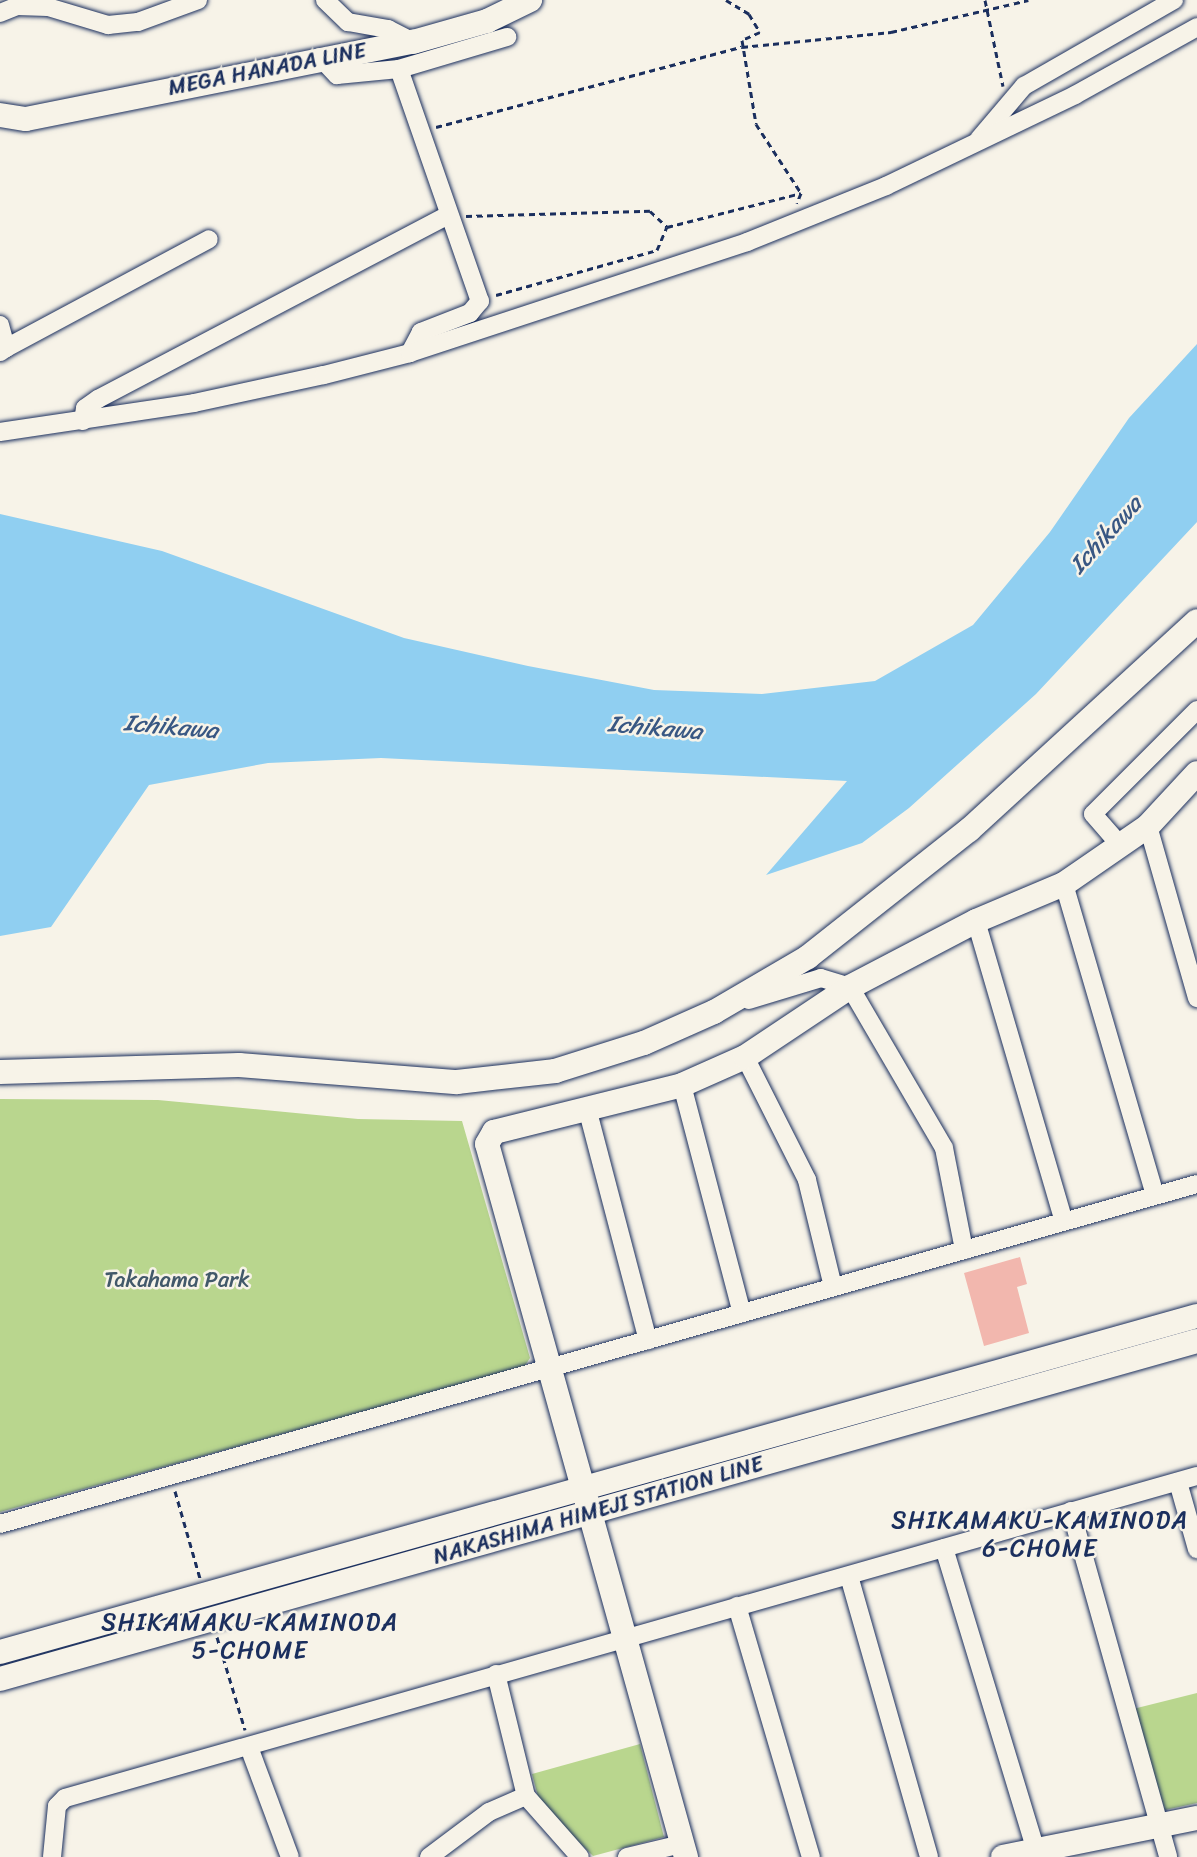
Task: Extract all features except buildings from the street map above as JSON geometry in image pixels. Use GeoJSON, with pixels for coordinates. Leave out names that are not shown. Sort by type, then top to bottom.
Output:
{"type":"FeatureCollection","features":[{"type":"Feature","properties":{"kind":"street"},"geometry":{"type":"LineString","coordinates":[[0,13],[17,6],[48,7],[108,25],[138,22],[198,0]]}},
{"type":"Feature","properties":{"kind":"street"},"geometry":{"type":"LineString","coordinates":[[326,0],[348,22],[388,29],[413,42]]}},
{"type":"Feature","properties":{"kind":"street","name":"MEGA HANADA LINE"},"geometry":{"type":"LineString","coordinates":[[0,115],[26,118],[320,57],[413,42],[460,41],[530,0]]}},
{"type":"Feature","properties":{"kind":"street"},"geometry":{"type":"LineString","coordinates":[[976,142],[1007,103],[1057,66],[1174,0]]}},
{"type":"Feature","properties":{"kind":"street"},"geometry":{"type":"LineString","coordinates":[[0,432],[194,403],[410,353],[747,242],[886,186],[1197,27]]}},
{"type":"Feature","properties":{"kind":"street"},"geometry":{"type":"LineString","coordinates":[[320,57],[337,75],[399,69],[460,41],[507,37]]}},
{"type":"Feature","properties":{"kind":"street"},"geometry":{"type":"LineString","coordinates":[[399,69],[417,132],[446,216],[480,301],[470,313],[421,332],[410,353]]}},
{"type":"Feature","properties":{"kind":"street"},"geometry":{"type":"LineString","coordinates":[[83,421],[85,408],[98,399],[446,216]]}},
{"type":"Feature","properties":{"kind":"street"},"geometry":{"type":"LineString","coordinates":[[0,326],[3,350],[209,239]]}},
{"type":"Feature","properties":{"kind":"street"},"geometry":{"type":"LineString","coordinates":[[714,1012],[808,957],[969,830],[1197,621]]}},
{"type":"Feature","properties":{"kind":"street"},"geometry":{"type":"LineString","coordinates":[[1120,845],[1093,814],[1197,710]]}},
{"type":"Feature","properties":{"kind":"street"},"geometry":{"type":"LineString","coordinates":[[627,1857],[683,1850],[487,1144],[494,1132],[588,1112],[682,1085],[746,1057],[850,987],[976,921],[1064,884],[1148,826],[1197,772]]}},
{"type":"Feature","properties":{"kind":"street"},"geometry":{"type":"LineString","coordinates":[[1148,826],[1197,998]]}},
{"type":"Feature","properties":{"kind":"street"},"geometry":{"type":"LineString","coordinates":[[1064,884],[1155,1195]]}},
{"type":"Feature","properties":{"kind":"street"},"geometry":{"type":"LineString","coordinates":[[976,921],[1064,1221]]}},
{"type":"Feature","properties":{"kind":"street"},"geometry":{"type":"LineString","coordinates":[[0,1072],[239,1065],[457,1082],[555,1071],[714,1012],[821,978],[850,987],[944,1148],[964,1250]]}},
{"type":"Feature","properties":{"kind":"street"},"geometry":{"type":"LineString","coordinates":[[746,1057],[807,1180],[833,1287]]}},
{"type":"Feature","properties":{"kind":"street"},"geometry":{"type":"LineString","coordinates":[[682,1085],[741,1313]]}},
{"type":"Feature","properties":{"kind":"street"},"geometry":{"type":"LineString","coordinates":[[588,1112],[648,1340]]}},
{"type":"Feature","properties":{"kind":"street"},"geometry":{"type":"LineString","coordinates":[[0,1524],[1197,1184]]}},
{"type":"Feature","properties":{"kind":"street","name":"NAKASHIMA HIMEJI STATION LINE"},"geometry":{"type":"LineString","coordinates":[[0,1679],[210,1608],[582,1488],[1197,1316]]}},
{"type":"Feature","properties":{"kind":"street","name":"NAKASHIMA HIMEJI STATION LINE"},"geometry":{"type":"LineString","coordinates":[[0,1652],[210,1608],[591,1512],[1197,1341]]}},
{"type":"Feature","properties":{"kind":"street"},"geometry":{"type":"LineString","coordinates":[[52,1857],[57,1806],[65,1798],[1197,1476]]}},
{"type":"Feature","properties":{"kind":"street"},"geometry":{"type":"LineString","coordinates":[[1178,1482],[1197,1549]]}},
{"type":"Feature","properties":{"kind":"street"},"geometry":{"type":"LineString","coordinates":[[1071,1511],[1168,1857]]}},
{"type":"Feature","properties":{"kind":"street"},"geometry":{"type":"LineString","coordinates":[[944,1548],[1036,1850]]}},
{"type":"Feature","properties":{"kind":"street"},"geometry":{"type":"LineString","coordinates":[[849,1576],[929,1857]]}},
{"type":"Feature","properties":{"kind":"street"},"geometry":{"type":"LineString","coordinates":[[736,1606],[811,1857]]}},
{"type":"Feature","properties":{"kind":"street"},"geometry":{"type":"LineString","coordinates":[[496,1674],[526,1796],[580,1857]]}},
{"type":"Feature","properties":{"kind":"street"},"geometry":{"type":"LineString","coordinates":[[249,1747],[288,1856]]}},
{"type":"Feature","properties":{"kind":"street"},"geometry":{"type":"LineString","coordinates":[[429,1857],[489,1812],[526,1796]]}},
{"type":"Feature","properties":{"kind":"street"},"geometry":{"type":"LineString","coordinates":[[1003,1857],[1197,1818]]}},
{"type":"Feature","properties":{"kind":"path"},"geometry":{"type":"LineString","coordinates":[[726,0],[749,14],[760,32],[742,40],[756,124],[801,193]]}},
{"type":"Feature","properties":{"kind":"path"},"geometry":{"type":"LineString","coordinates":[[985,0],[1007,103]]}},
{"type":"Feature","properties":{"kind":"path"},"geometry":{"type":"LineString","coordinates":[[417,132],[742,47],[891,32],[1028,0]]}},
{"type":"Feature","properties":{"kind":"path"},"geometry":{"type":"LineString","coordinates":[[791,207],[801,193]]}},
{"type":"Feature","properties":{"kind":"path"},"geometry":{"type":"LineString","coordinates":[[667,226],[801,193]]}},
{"type":"Feature","properties":{"kind":"path"},"geometry":{"type":"LineString","coordinates":[[446,216],[651,211],[667,226]]}},
{"type":"Feature","properties":{"kind":"path"},"geometry":{"type":"LineString","coordinates":[[480,301],[657,250],[667,226]]}},
{"type":"Feature","properties":{"kind":"path"},"geometry":{"type":"LineString","coordinates":[[172,1474],[186,1517],[188,1548],[210,1608],[226,1680],[233,1689],[233,1704],[249,1747]]}},
{"type":"Feature","properties":{"kind":"green space","name":"Takahama Park"},"geometry":{"type":"Polygon","coordinates":[[[0,1099],[158,1100],[358,1119],[462,1121],[530,1358],[524,1367],[0,1512],[0,1099]]]}},
{"type":"Feature","properties":{"kind":"green space"},"geometry":{"type":"Polygon","coordinates":[[[1197,1693],[1197,1803],[1165,1810],[1133,1709],[1197,1693]]]}},
{"type":"Feature","properties":{"kind":"green space"},"geometry":{"type":"Polygon","coordinates":[[[640,1744],[664,1837],[593,1856],[540,1804],[532,1774],[640,1744]]]}},
{"type":"Feature","properties":{"kind":"water","name":"Ichikawa"},"geometry":{"type":"Polygon","coordinates":[[[1197,344],[1197,522],[1036,694],[909,808],[862,843],[766,875],[847,781],[381,758],[268,763],[149,785],[51,927],[0,936],[0,514],[162,551],[404,638],[528,666],[654,690],[762,694],[875,681],[973,625],[1050,532],[1129,418],[1197,344]]]}},
{"type":"Feature","properties":{"kind":"district","name":"SHIKAMAKU-KAMINODA 6-CHOME"},"geometry":{"type":"Point","coordinates":[1040,1535]}},
{"type":"Feature","properties":{"kind":"district","name":"SHIKAMAKU-KAMINODA 5-CHOME"},"geometry":{"type":"Point","coordinates":[250,1637]}}]}
